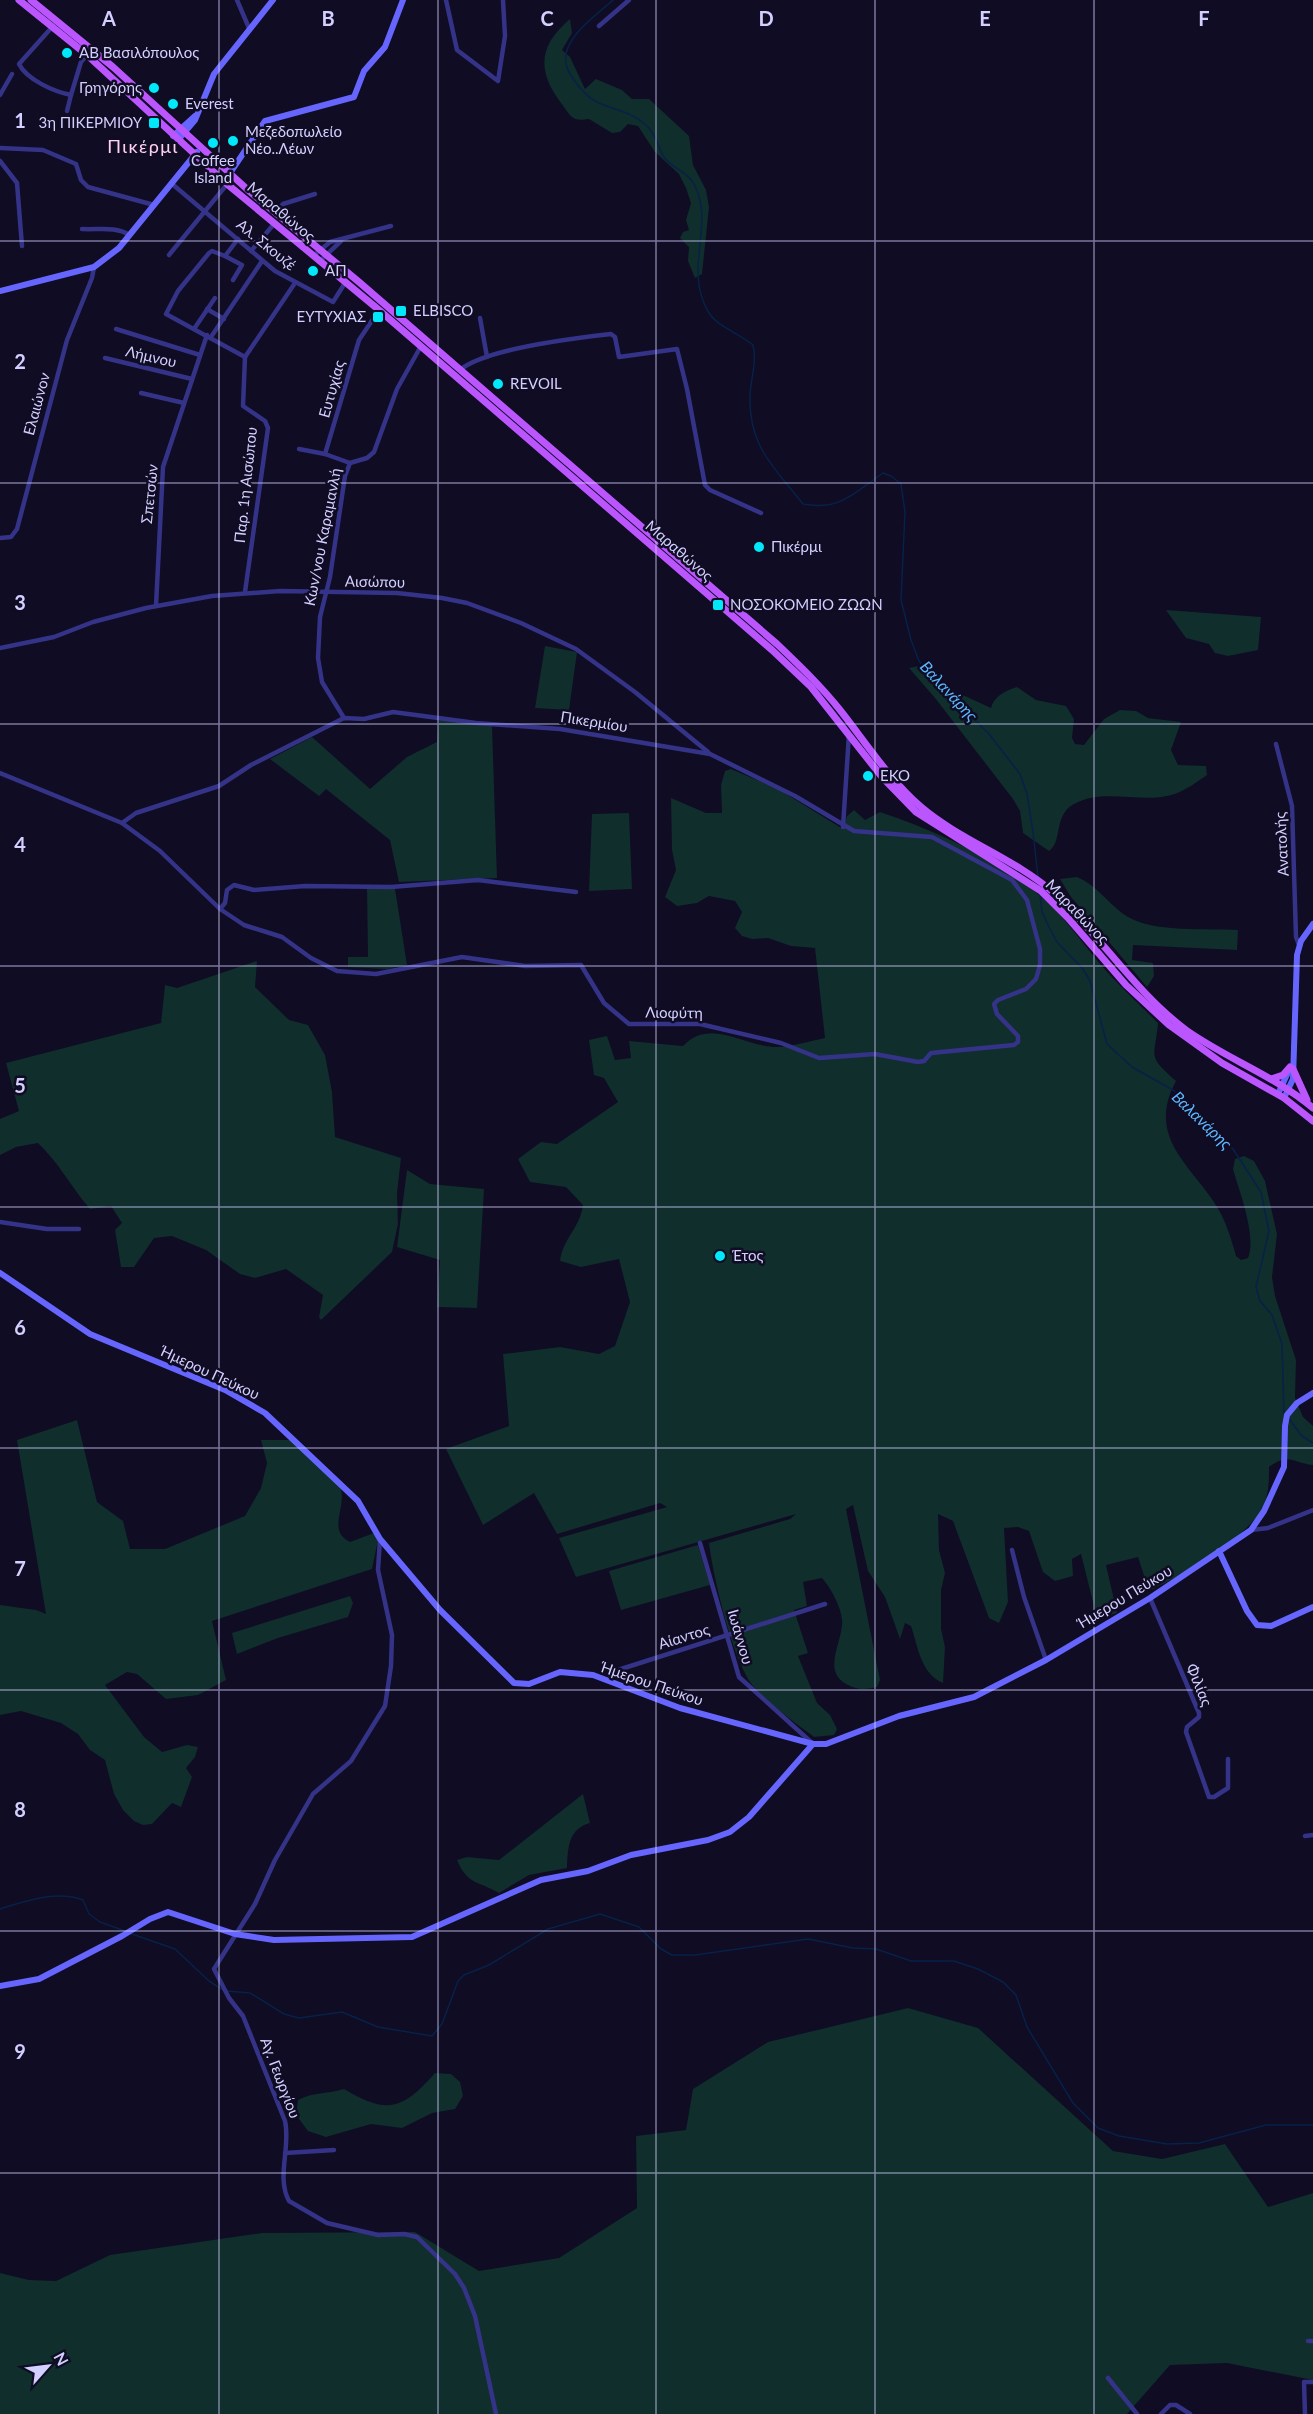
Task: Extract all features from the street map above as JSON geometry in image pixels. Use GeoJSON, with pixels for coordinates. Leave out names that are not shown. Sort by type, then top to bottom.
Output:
{"type":"FeatureCollection","features":[{"type":"Feature","properties":{"kind":"main road","name":"Μαραθώνος"},"geometry":{"type":"LineString","coordinates":[[19,0],[87,55],[226,183],[379,310],[772,650],[811,687],[888,783],[916,812],[951,836],[1027,877]]}},
{"type":"Feature","properties":{"kind":"main road","name":"Μαραθώνος"},"geometry":{"type":"LineString","coordinates":[[31,0],[105,61],[232,176],[326,254],[783,650],[821,687],[888,772],[920,806],[1052,896],[1131,980],[1173,1019],[1203,1041],[1286,1087],[1312,1108]]}},
{"type":"Feature","properties":{"kind":"main road","name":"Μαραθώνος"},"geometry":{"type":"LineString","coordinates":[[1052,896],[1126,985],[1169,1025],[1222,1063],[1281,1096],[1313,1121]]}},
{"type":"Feature","properties":{"kind":"main road"},"geometry":{"type":"LineString","coordinates":[[1271,1079],[1283,1075],[1291,1066],[1312,1108]]}},
{"type":"Feature","properties":{"kind":"street"},"geometry":{"type":"LineString","coordinates":[[237,0],[249,28]]}},
{"type":"Feature","properties":{"kind":"street"},"geometry":{"type":"LineString","coordinates":[[176,138],[195,116],[214,74],[273,0]]}},
{"type":"Feature","properties":{"kind":"street"},"geometry":{"type":"LineString","coordinates":[[169,255],[232,176],[265,122],[354,98],[364,71],[385,47],[403,0]]}},
{"type":"Feature","properties":{"kind":"street"},"geometry":{"type":"LineString","coordinates":[[446,0],[457,50],[498,81],[505,36],[503,0]]}},
{"type":"Feature","properties":{"kind":"street"},"geometry":{"type":"LineString","coordinates":[[599,26],[629,0]]}},
{"type":"Feature","properties":{"kind":"street"},"geometry":{"type":"LineString","coordinates":[[53,26],[19,64],[22,70],[53,90],[72,95]]}},
{"type":"Feature","properties":{"kind":"street"},"geometry":{"type":"LineString","coordinates":[[67,111],[81,62],[87,55]]}},
{"type":"Feature","properties":{"kind":"street"},"geometry":{"type":"LineString","coordinates":[[0,95],[12,74]]}},
{"type":"Feature","properties":{"kind":"street"},"geometry":{"type":"LineString","coordinates":[[0,291],[94,267],[112,254],[130,235],[201,147]]}},
{"type":"Feature","properties":{"kind":"street"},"geometry":{"type":"LineString","coordinates":[[0,148],[49,152],[76,164],[81,180],[96,191],[154,205]]}},
{"type":"Feature","properties":{"kind":"street"},"geometry":{"type":"LineString","coordinates":[[0,161],[17,182],[22,246]]}},
{"type":"Feature","properties":{"kind":"street","name":"Αλ. Σκουζέ"},"geometry":{"type":"LineString","coordinates":[[171,183],[238,238],[262,261],[295,283],[333,303],[345,284]]}},
{"type":"Feature","properties":{"kind":"street"},"geometry":{"type":"LineString","coordinates":[[274,212],[284,204],[315,194]]}},
{"type":"Feature","properties":{"kind":"street"},"geometry":{"type":"LineString","coordinates":[[251,251],[274,224]]}},
{"type":"Feature","properties":{"kind":"street"},"geometry":{"type":"LineString","coordinates":[[313,256],[330,242],[391,226]]}},
{"type":"Feature","properties":{"kind":"street"},"geometry":{"type":"LineString","coordinates":[[82,229],[105,231],[115,228],[130,235]]}},
{"type":"Feature","properties":{"kind":"street"},"geometry":{"type":"LineString","coordinates":[[225,256],[238,238]]}},
{"type":"Feature","properties":{"kind":"street"},"geometry":{"type":"LineString","coordinates":[[319,262],[346,238]]}},
{"type":"Feature","properties":{"kind":"street"},"geometry":{"type":"LineString","coordinates":[[234,280],[242,265],[212,251],[178,291],[166,313],[169,317],[194,328],[244,357],[295,283]]}},
{"type":"Feature","properties":{"kind":"street","name":"Σπετσών"},"geometry":{"type":"LineString","coordinates":[[156,606],[163,467],[200,355],[209,336],[224,319],[262,261]]}},
{"type":"Feature","properties":{"kind":"street","name":"Ελαιώνον"},"geometry":{"type":"LineString","coordinates":[[0,538],[11,537],[17,529],[67,340],[92,278],[94,267]]}},
{"type":"Feature","properties":{"kind":"street"},"geometry":{"type":"LineString","coordinates":[[194,328],[215,298]]}},
{"type":"Feature","properties":{"kind":"street"},"geometry":{"type":"LineString","coordinates":[[207,309],[224,319]]}},
{"type":"Feature","properties":{"kind":"street","name":"Ευτυχίας"},"geometry":{"type":"LineString","coordinates":[[325,454],[359,340],[379,310]]}},
{"type":"Feature","properties":{"kind":"street"},"geometry":{"type":"LineString","coordinates":[[480,318],[487,357]]}},
{"type":"Feature","properties":{"kind":"street"},"geometry":{"type":"LineString","coordinates":[[116,329],[200,355]]}},
{"type":"Feature","properties":{"kind":"street"},"geometry":{"type":"LineString","coordinates":[[460,371],[467,364],[487,357],[577,338],[610,334],[615,335],[619,357],[674,348],[678,350],[705,485],[710,490],[761,513]]}},
{"type":"Feature","properties":{"kind":"street","name":"Κων/νου Καραμανλή"},"geometry":{"type":"LineString","coordinates":[[344,718],[319,674],[320,617],[350,463],[367,458],[374,452],[397,389],[421,346]]}},
{"type":"Feature","properties":{"kind":"street","name":"Παρ. 1η Αισώπου"},"geometry":{"type":"LineString","coordinates":[[244,357],[243,406],[265,421],[268,428],[245,592]]}},
{"type":"Feature","properties":{"kind":"street","name":"Λήμνου"},"geometry":{"type":"LineString","coordinates":[[105,358],[192,379]]}},
{"type":"Feature","properties":{"kind":"street"},"geometry":{"type":"LineString","coordinates":[[141,393],[184,403]]}},
{"type":"Feature","properties":{"kind":"street"},"geometry":{"type":"LineString","coordinates":[[299,449],[325,454],[350,463]]}},
{"type":"Feature","properties":{"kind":"street","name":"Αισώπου"},"geometry":{"type":"LineString","coordinates":[[0,648],[54,637],[112,616],[156,606],[245,592],[397,593],[442,598],[467,603],[537,630],[576,649],[710,754]]}},
{"type":"Feature","properties":{"kind":"street","name":"Πικερμίου"},"geometry":{"type":"LineString","coordinates":[[122,824],[136,813],[219,786],[251,765],[344,718],[364,719],[393,712],[476,723],[560,729],[710,754],[795,796],[843,827],[875,834],[922,835],[954,846],[1019,886],[1027,900],[1040,949],[1039,972],[1026,989],[998,1000],[994,1004],[995,1011],[1019,1039]]}},
{"type":"Feature","properties":{"kind":"street"},"geometry":{"type":"LineString","coordinates":[[843,827],[849,732]]}},
{"type":"Feature","properties":{"kind":"street","name":"Ανατολής"},"geometry":{"type":"LineString","coordinates":[[1276,744],[1292,806],[1296,937],[1299,945]]}},
{"type":"Feature","properties":{"kind":"street"},"geometry":{"type":"LineString","coordinates":[[0,773],[122,824],[160,851],[220,909],[225,903],[227,890],[234,885],[254,890],[305,886],[391,887],[478,880],[576,892]]}},
{"type":"Feature","properties":{"kind":"street","name":"Λιοφύτη"},"geometry":{"type":"LineString","coordinates":[[220,909],[244,925],[282,937],[311,958],[337,970],[376,974],[462,957],[525,966],[581,965],[604,1003],[629,1024],[700,1024],[781,1043],[819,1058],[875,1054],[918,1062],[924,1061],[931,1053],[1014,1045],[1019,1039]]}},
{"type":"Feature","properties":{"kind":"street"},"geometry":{"type":"LineString","coordinates":[[1281,1096],[1286,1087],[1291,1066],[1299,945],[1313,924]]}},
{"type":"Feature","properties":{"kind":"street"},"geometry":{"type":"LineString","coordinates":[[0,1222],[47,1229],[79,1229]]}},
{"type":"Feature","properties":{"kind":"street","name":"Ήμερου Πεύκου"},"geometry":{"type":"LineString","coordinates":[[0,1273],[90,1334],[247,1400],[292,1438],[358,1501],[380,1539],[454,1626],[514,1683],[529,1684],[560,1672],[593,1675],[680,1708],[813,1744],[826,1744],[899,1716],[974,1697],[1046,1660],[1150,1598],[1251,1530],[1264,1511],[1284,1467],[1284,1429],[1289,1412],[1313,1393]]}},
{"type":"Feature","properties":{"kind":"street"},"geometry":{"type":"LineString","coordinates":[[1251,1530],[1268,1528],[1313,1510]]}},
{"type":"Feature","properties":{"kind":"street"},"geometry":{"type":"LineString","coordinates":[[235,1934],[255,1904],[275,1860],[312,1794],[351,1761],[385,1706],[391,1666],[392,1635],[378,1570],[380,1539]]}},
{"type":"Feature","properties":{"kind":"street","name":"Ιωάννου"},"geometry":{"type":"LineString","coordinates":[[700,1543],[735,1666],[742,1681],[813,1744]]}},
{"type":"Feature","properties":{"kind":"street"},"geometry":{"type":"LineString","coordinates":[[1012,1550],[1024,1597],[1046,1660]]}},
{"type":"Feature","properties":{"kind":"street"},"geometry":{"type":"LineString","coordinates":[[1219,1551],[1247,1611],[1257,1625],[1271,1626],[1313,1607]]}},
{"type":"Feature","properties":{"kind":"street","name":"Φιλίας"},"geometry":{"type":"LineString","coordinates":[[1150,1598],[1199,1713],[1199,1717],[1187,1727],[1186,1732],[1209,1797],[1214,1797],[1228,1786],[1228,1759]]}},
{"type":"Feature","properties":{"kind":"street","name":"Αίαντος"},"geometry":{"type":"LineString","coordinates":[[618,1670],[825,1604]]}},
{"type":"Feature","properties":{"kind":"street"},"geometry":{"type":"LineString","coordinates":[[0,1986],[39,1979],[162,1914],[175,1912],[235,1934],[291,1941],[412,1937],[541,1880],[601,1868],[631,1855],[720,1836],[740,1827],[813,1744]]}},
{"type":"Feature","properties":{"kind":"street"},"geometry":{"type":"LineString","coordinates":[[1305,1836],[1313,1836]]}},
{"type":"Feature","properties":{"kind":"street","name":"Αγ. Γεωργίου"},"geometry":{"type":"LineString","coordinates":[[235,1934],[214,1969],[226,1992],[243,2016],[285,2121],[288,2138],[285,2153],[286,2196],[293,2205],[327,2223],[378,2235],[404,2234],[417,2237],[455,2274],[476,2316],[496,2414]]}},
{"type":"Feature","properties":{"kind":"street"},"geometry":{"type":"LineString","coordinates":[[285,2153],[334,2150]]}},
{"type":"Feature","properties":{"kind":"street"},"geometry":{"type":"LineString","coordinates":[[1108,2378],[1137,2414]]}},
{"type":"Feature","properties":{"kind":"street"},"geometry":{"type":"LineString","coordinates":[[1305,2414],[1305,2382],[1313,2382]]}},
{"type":"Feature","properties":{"kind":"street"},"geometry":{"type":"LineString","coordinates":[[1161,2414],[1170,2405],[1176,2405],[1190,2414]]}},
{"type":"Feature","properties":{"kind":"green space"},"geometry":{"type":"Polygon","coordinates":[[[570,19],[572,33],[562,50],[570,57],[585,89],[596,79],[622,90],[632,99],[649,99],[689,136],[693,165],[706,190],[709,207],[702,274],[695,278],[688,261],[689,247],[680,238],[683,232],[689,230],[686,220],[691,203],[679,174],[655,152],[638,126],[628,124],[620,132],[612,133],[589,119],[575,119],[553,91],[548,80],[544,59],[552,39],[570,19]]]}},
{"type":"Feature","properties":{"kind":"green space"},"geometry":{"type":"Polygon","coordinates":[[[1166,610],[1261,617],[1258,650],[1228,656],[1215,653],[1209,644],[1186,638],[1166,610]]]}},
{"type":"Feature","properties":{"kind":"green space"},"geometry":{"type":"Polygon","coordinates":[[[545,646],[577,652],[569,710],[535,708],[545,646]]]}},
{"type":"Feature","properties":{"kind":"green space"},"geometry":{"type":"Polygon","coordinates":[[[919,666],[940,689],[965,696],[991,708],[1001,694],[1017,687],[1036,700],[1066,706],[1074,719],[1072,738],[1075,744],[1084,745],[1104,719],[1120,710],[1136,711],[1148,718],[1181,722],[1171,750],[1178,765],[1206,766],[1207,775],[1175,794],[1162,797],[1098,797],[1074,804],[1063,815],[1056,841],[1049,851],[1023,833],[1020,811],[1013,799],[909,668],[919,666]]]}},
{"type":"Feature","properties":{"kind":"green space"},"geometry":{"type":"Polygon","coordinates":[[[439,719],[492,726],[497,878],[399,882],[390,840],[326,789],[319,796],[270,759],[312,737],[370,789],[407,757],[437,742],[439,719]]]}},
{"type":"Feature","properties":{"kind":"green space"},"geometry":{"type":"Polygon","coordinates":[[[731,769],[778,789],[843,829],[847,816],[854,810],[865,820],[880,812],[946,838],[1009,872],[1046,901],[1063,918],[1109,974],[1158,1023],[1154,1050],[1156,1060],[1176,1081],[1168,1102],[1166,1120],[1170,1137],[1187,1167],[1220,1212],[1236,1256],[1241,1260],[1248,1258],[1250,1238],[1246,1213],[1233,1169],[1235,1159],[1244,1156],[1254,1161],[1265,1181],[1277,1234],[1272,1277],[1275,1296],[1296,1360],[1295,1398],[1303,1417],[1313,1426],[1313,1465],[1286,1459],[1269,1467],[1269,1483],[1262,1509],[1254,1521],[1211,1556],[1149,1591],[1138,1557],[1106,1565],[1117,1613],[1097,1618],[1081,1554],[1072,1559],[1073,1576],[1055,1581],[1043,1572],[1029,1531],[1018,1527],[1004,1528],[1008,1602],[999,1623],[989,1618],[953,1521],[938,1514],[939,1550],[945,1573],[941,1590],[941,1629],[945,1647],[943,1683],[929,1673],[925,1666],[911,1626],[905,1623],[900,1639],[885,1597],[868,1571],[853,1505],[846,1509],[880,1680],[877,1687],[861,1689],[846,1684],[839,1678],[834,1663],[842,1628],[838,1604],[822,1578],[803,1582],[807,1606],[794,1610],[808,1653],[798,1656],[817,1703],[830,1715],[837,1729],[834,1735],[814,1737],[768,1701],[746,1675],[725,1618],[709,1543],[790,1519],[796,1514],[576,1577],[559,1538],[667,1507],[660,1503],[557,1534],[534,1493],[483,1525],[446,1449],[509,1426],[503,1354],[560,1347],[599,1354],[615,1346],[630,1302],[619,1259],[581,1267],[560,1261],[564,1246],[579,1220],[583,1205],[566,1187],[530,1182],[518,1159],[541,1142],[557,1144],[618,1102],[604,1078],[594,1075],[589,1040],[607,1036],[615,1060],[631,1058],[629,1041],[683,1046],[694,1037],[717,1033],[766,1046],[779,1047],[825,1038],[815,948],[791,946],[768,938],[752,939],[742,936],[735,928],[742,912],[735,901],[709,896],[697,903],[677,906],[665,897],[676,870],[672,850],[671,798],[706,813],[722,813],[721,785],[725,771],[731,769]]]}},
{"type":"Feature","properties":{"kind":"green space"},"geometry":{"type":"Polygon","coordinates":[[[629,813],[632,889],[589,891],[592,814],[629,813]]]}},
{"type":"Feature","properties":{"kind":"green space"},"geometry":{"type":"Polygon","coordinates":[[[1077,877],[1091,885],[1121,912],[1139,922],[1167,928],[1238,930],[1237,950],[1133,945],[1132,960],[1153,963],[1154,976],[1147,987],[1071,897],[1060,879],[1077,877]]]}},
{"type":"Feature","properties":{"kind":"green space"},"geometry":{"type":"Polygon","coordinates":[[[367,889],[395,889],[407,965],[387,969],[348,967],[348,957],[368,957],[367,889]]]}},
{"type":"Feature","properties":{"kind":"green space"},"geometry":{"type":"Polygon","coordinates":[[[257,961],[255,987],[289,1020],[308,1025],[325,1055],[332,1092],[335,1137],[401,1158],[397,1193],[398,1224],[392,1252],[321,1320],[319,1317],[323,1295],[286,1269],[255,1278],[240,1274],[206,1250],[172,1236],[154,1238],[134,1267],[121,1267],[115,1230],[122,1223],[111,1206],[90,1209],[38,1143],[16,1147],[0,1155],[0,1119],[19,1111],[6,1063],[161,1023],[165,985],[177,988],[257,961]]]}},
{"type":"Feature","properties":{"kind":"green space"},"geometry":{"type":"Polygon","coordinates":[[[407,1170],[430,1184],[484,1189],[477,1308],[437,1307],[440,1260],[397,1247],[407,1170]]]}},
{"type":"Feature","properties":{"kind":"green space"},"geometry":{"type":"Polygon","coordinates":[[[77,1420],[97,1502],[123,1521],[130,1549],[165,1549],[245,1516],[261,1488],[267,1463],[261,1440],[292,1440],[337,1482],[342,1494],[338,1525],[343,1537],[350,1542],[374,1533],[378,1540],[372,1569],[212,1621],[226,1680],[198,1695],[166,1699],[137,1674],[127,1672],[105,1685],[144,1737],[162,1752],[187,1745],[198,1747],[195,1757],[186,1768],[192,1777],[181,1807],[172,1803],[152,1824],[143,1825],[134,1821],[123,1810],[114,1794],[105,1760],[90,1750],[78,1734],[61,1723],[21,1711],[0,1715],[0,1605],[36,1610],[46,1614],[17,1440],[77,1420]]]}},
{"type":"Feature","properties":{"kind":"green space"},"geometry":{"type":"Polygon","coordinates":[[[698,1545],[710,1585],[621,1610],[609,1571],[698,1545]]]}},
{"type":"Feature","properties":{"kind":"green space"},"geometry":{"type":"Polygon","coordinates":[[[350,1596],[353,1603],[348,1617],[278,1638],[237,1654],[232,1633],[350,1596]]]}},
{"type":"Feature","properties":{"kind":"green space"},"geometry":{"type":"Polygon","coordinates":[[[583,1794],[590,1823],[573,1835],[567,1868],[529,1875],[499,1893],[469,1878],[461,1868],[457,1860],[467,1857],[499,1860],[583,1794]]]}},
{"type":"Feature","properties":{"kind":"green space"},"geometry":{"type":"Polygon","coordinates":[[[908,2008],[978,2028],[1113,2151],[1162,2159],[1225,2144],[1268,2207],[1313,2193],[1313,2380],[1227,2363],[1170,2365],[1127,2414],[0,2414],[0,2273],[29,2280],[56,2281],[110,2255],[262,2233],[415,2232],[479,2271],[559,2258],[637,2208],[636,2136],[686,2130],[693,2089],[768,2042],[908,2008]]]}},
{"type":"Feature","properties":{"kind":"green space"},"geometry":{"type":"Polygon","coordinates":[[[435,2073],[451,2074],[460,2082],[463,2096],[455,2109],[432,2113],[402,2128],[371,2124],[326,2137],[308,2131],[296,2115],[298,2100],[344,2089],[371,2102],[393,2105],[413,2095],[435,2073]]]}},
{"type":"Feature","properties":{"kind":"waterway","name":"Βαλανάρης"},"geometry":{"type":"LineString","coordinates":[[613,0],[574,36],[566,54],[568,69],[578,86],[588,96],[603,105],[629,114],[646,125],[667,161],[694,184],[700,200],[702,215],[698,264],[698,280],[702,297],[713,318],[753,345],[754,364],[750,395],[753,428],[765,455],[782,479],[803,504],[816,505],[827,505],[846,499],[883,473],[901,484],[905,512],[901,600],[911,640],[919,661],[931,676],[989,734],[1020,774],[1027,794],[1038,877]]}},
{"type":"Feature","properties":{"kind":"waterway","name":"Βαλανάρης"},"geometry":{"type":"LineString","coordinates":[[1040,894],[1042,912],[1057,942],[1083,969],[1090,981],[1107,1044],[1132,1067],[1173,1090],[1195,1109],[1233,1149],[1261,1192],[1269,1231],[1256,1287],[1260,1301],[1272,1315],[1282,1344],[1284,1413]]}},
{"type":"Feature","properties":{"kind":"waterway","name":"Βαλανάρης"},"geometry":{"type":"LineString","coordinates":[[1289,1419],[1302,1436],[1313,1443]]}},
{"type":"Feature","properties":{"kind":"waterway"},"geometry":{"type":"LineString","coordinates":[[0,1909],[52,1896],[73,1897],[83,1900],[89,1914],[100,1922],[125,1931]]}},
{"type":"Feature","properties":{"kind":"waterway"},"geometry":{"type":"LineString","coordinates":[[227,1991],[250,1993],[284,2014],[299,2018],[342,2012],[378,2027],[432,2036],[442,2024],[458,1981],[464,1975],[489,1965],[548,1929],[600,1914],[639,1927],[661,1949],[672,1955],[695,1955],[808,1939],[853,1948],[876,1949],[911,1961],[954,1961],[978,1969],[1003,1982],[1016,1995],[1027,2027],[1073,2103],[1098,2128],[1119,2136],[1167,2144],[1199,2143],[1266,2125],[1313,2125]]}},
{"type":"Feature","properties":{"kind":"waterway"},"geometry":{"type":"LineString","coordinates":[[129,1933],[175,1949],[209,1981],[223,1990]]}},
{"type":"Feature","properties":{"kind":"place","name":"ΑΒ Βασιλόπουλος"},"geometry":{"type":"Point","coordinates":[67,53]}},
{"type":"Feature","properties":{"kind":"place","name":"Γρηγόρης"},"geometry":{"type":"Point","coordinates":[154,88]}},
{"type":"Feature","properties":{"kind":"place","name":"Everest"},"geometry":{"type":"Point","coordinates":[173,104]}},
{"type":"Feature","properties":{"kind":"place","name":"3η ΠΙΚΕΡΜΙΟΥ"},"geometry":{"type":"Point","coordinates":[154,123]}},
{"type":"Feature","properties":{"kind":"place","name":"Μεζεδοπωλείο Νέο..Λέων"},"geometry":{"type":"Point","coordinates":[233,141]}},
{"type":"Feature","properties":{"kind":"place","name":"Coffee Island"},"geometry":{"type":"Point","coordinates":[213,143]}},
{"type":"Feature","properties":{"kind":"place","name":"ΑΠ"},"geometry":{"type":"Point","coordinates":[313,271]}},
{"type":"Feature","properties":{"kind":"place","name":"ELBISCO"},"geometry":{"type":"Point","coordinates":[401,311]}},
{"type":"Feature","properties":{"kind":"place","name":"ΕΥΤΥΧΙΑΣ"},"geometry":{"type":"Point","coordinates":[378,317]}},
{"type":"Feature","properties":{"kind":"place","name":"REVOIL"},"geometry":{"type":"Point","coordinates":[498,384]}},
{"type":"Feature","properties":{"kind":"place","name":"Πικέρμι"},"geometry":{"type":"Point","coordinates":[759,547]}},
{"type":"Feature","properties":{"kind":"place","name":"ΝΟΣΟΚΟΜΕΙΟ ΖΩΩΝ"},"geometry":{"type":"Point","coordinates":[718,605]}},
{"type":"Feature","properties":{"kind":"place","name":"EKO"},"geometry":{"type":"Point","coordinates":[868,776]}},
{"type":"Feature","properties":{"kind":"place","name":"Έτος"},"geometry":{"type":"Point","coordinates":[720,1256]}},
{"type":"Feature","properties":{"kind":"district","name":"Πικέρμι"},"geometry":{"type":"Point","coordinates":[143,147]}}]}
